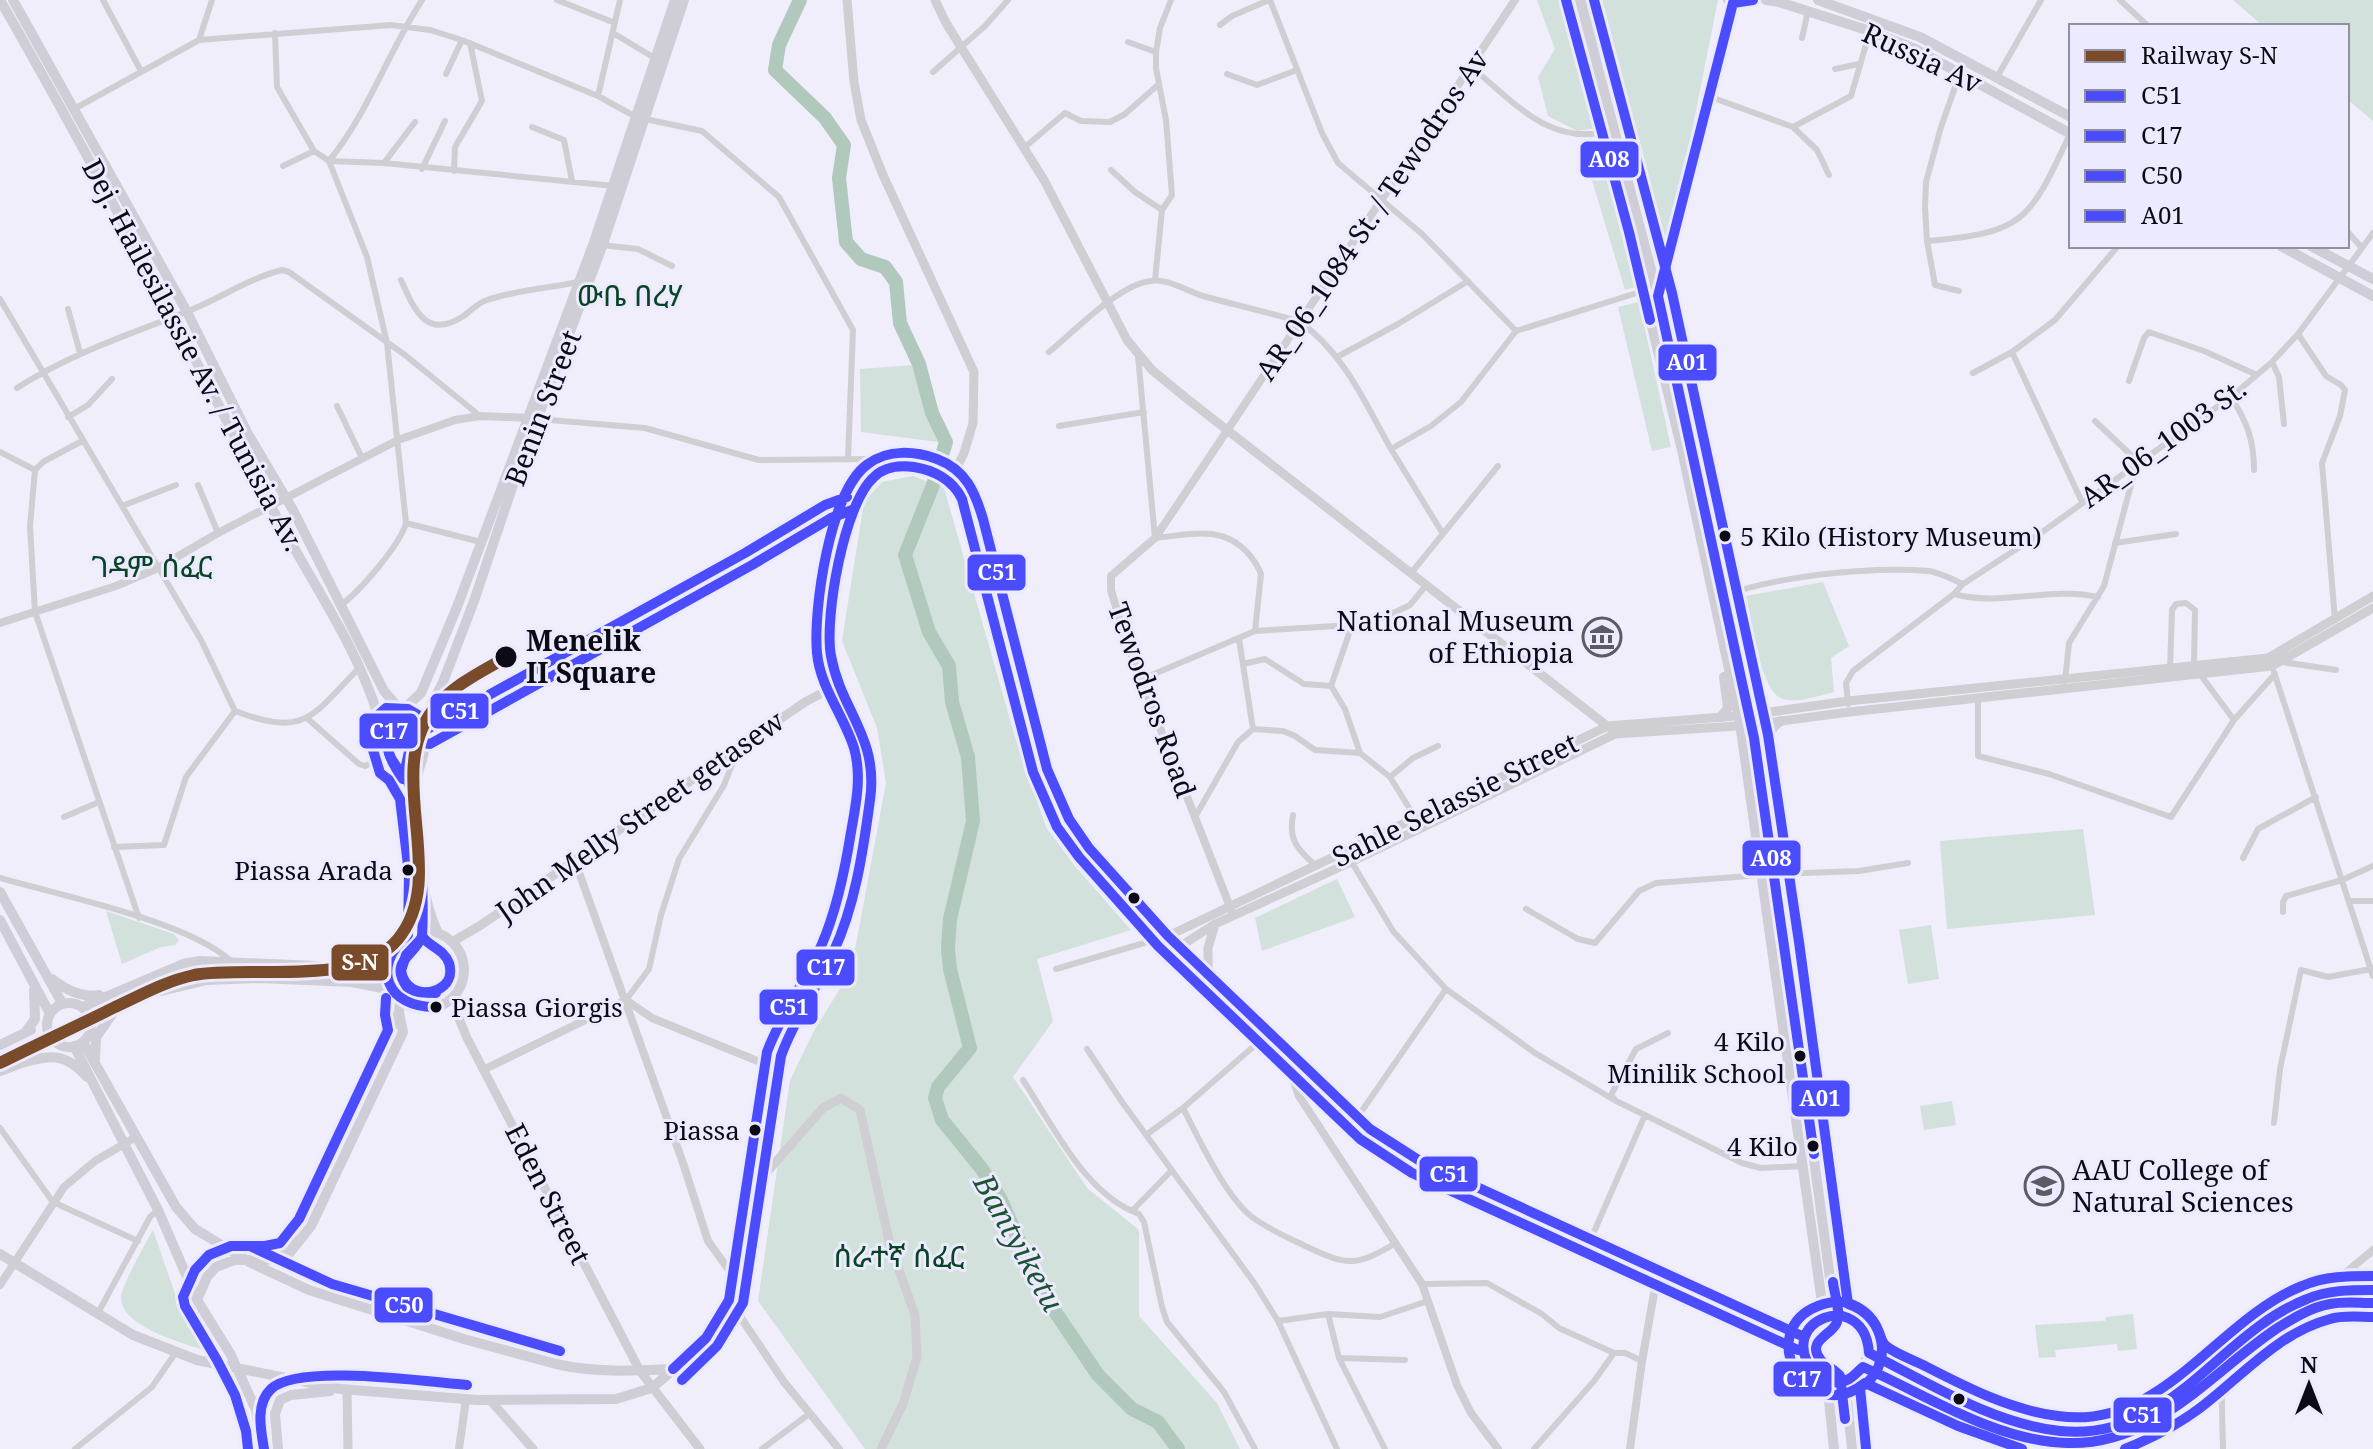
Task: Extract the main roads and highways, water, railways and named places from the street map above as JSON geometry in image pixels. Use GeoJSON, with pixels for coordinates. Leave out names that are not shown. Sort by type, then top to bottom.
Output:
{"type":"FeatureCollection","features":[{"type":"Feature","properties":{"kind":"main road","name":"Dej. Hailesilassie Av. / Tunisia Av."},"geometry":{"type":"LineString","coordinates":[[0,0],[69,113],[93,165],[271,506],[330,609],[378,715]]}},
{"type":"Feature","properties":{"kind":"main road"},"geometry":{"type":"LineString","coordinates":[[13,0],[69,113],[187,312],[248,434],[398,706]]}},
{"type":"Feature","properties":{"kind":"main road","name":"Benin Street"},"geometry":{"type":"LineString","coordinates":[[660,60],[675,0]]}},
{"type":"Feature","properties":{"kind":"main road","name":"Benin Street"},"geometry":{"type":"LineString","coordinates":[[398,706],[416,699],[436,660],[584,283],[660,60],[684,0]]}},
{"type":"Feature","properties":{"kind":"main road"},"geometry":{"type":"LineString","coordinates":[[847,0],[854,82],[861,120],[883,175],[974,372],[973,423],[956,469]]}},
{"type":"Feature","properties":{"kind":"main road"},"geometry":{"type":"LineString","coordinates":[[935,0],[1025,147],[1138,356],[1227,430],[1611,730],[1781,721],[1848,707],[1978,698],[2065,684]]}},
{"type":"Feature","properties":{"kind":"main road"},"geometry":{"type":"LineString","coordinates":[[1566,0],[1643,291],[1718,598],[1728,708],[1721,717]]}},
{"type":"Feature","properties":{"kind":"main road"},"geometry":{"type":"LineString","coordinates":[[1580,0],[1658,296],[1718,598],[1764,802],[1815,1164],[1830,1316]]}},
{"type":"Feature","properties":{"kind":"main road"},"geometry":{"type":"LineString","coordinates":[[1647,308],[1658,296],[1731,1],[1753,0]]}},
{"type":"Feature","properties":{"kind":"main road","name":"Russia Av"},"geometry":{"type":"LineString","coordinates":[[1766,0],[1870,31],[1915,49],[2069,133]]}},
{"type":"Feature","properties":{"kind":"main road","name":"Russia Av"},"geometry":{"type":"LineString","coordinates":[[1818,0],[1920,37],[2069,116]]}},
{"type":"Feature","properties":{"kind":"main road"},"geometry":{"type":"LineString","coordinates":[[1915,49],[1920,37]]}},
{"type":"Feature","properties":{"kind":"main road"},"geometry":{"type":"LineString","coordinates":[[1975,82],[1982,68]]}},
{"type":"Feature","properties":{"kind":"main road","name":"Benin Street"},"geometry":{"type":"LineString","coordinates":[[598,245],[614,186],[641,118]]}},
{"type":"Feature","properties":{"kind":"main road"},"geometry":{"type":"LineString","coordinates":[[1610,163],[1621,158]]}},
{"type":"Feature","properties":{"kind":"main road"},"geometry":{"type":"LineString","coordinates":[[2285,248],[2373,296]]}},
{"type":"Feature","properties":{"kind":"main road"},"geometry":{"type":"LineString","coordinates":[[2315,248],[2373,279]]}},
{"type":"Feature","properties":{"kind":"main road"},"geometry":{"type":"LineString","coordinates":[[0,1254],[133,1335],[176,1352],[197,1360],[344,1389],[490,1400],[616,1399],[652,1388],[707,1340],[729,1300],[765,1064],[774,1034],[815,960],[829,926],[858,790],[858,762],[849,732],[817,662],[818,611],[828,550],[855,477],[875,458],[905,452],[921,454],[956,469],[968,481],[983,519],[1047,769],[1060,801],[1069,819],[1104,867],[1179,947],[1357,1118],[1420,1161],[1804,1337]]}},
{"type":"Feature","properties":{"kind":"main road","name":"Benin Street"},"geometry":{"type":"LineString","coordinates":[[424,726],[474,601],[511,474]]}},
{"type":"Feature","properties":{"kind":"main road"},"geometry":{"type":"LineString","coordinates":[[424,726],[472,706],[825,505],[847,497]]}},
{"type":"Feature","properties":{"kind":"main road"},"geometry":{"type":"LineString","coordinates":[[2170,673],[2194,666],[2274,665],[2373,596]]}},
{"type":"Feature","properties":{"kind":"main road"},"geometry":{"type":"LineString","coordinates":[[1745,721],[2065,684],[2170,673],[2200,675],[2274,665],[2373,608]]}},
{"type":"Feature","properties":{"kind":"main road"},"geometry":{"type":"LineString","coordinates":[[1721,635],[1745,721],[1801,1167],[1830,1316]]}},
{"type":"Feature","properties":{"kind":"main road"},"geometry":{"type":"LineString","coordinates":[[443,682],[449,702],[472,706]]}},
{"type":"Feature","properties":{"kind":"main road","name":"John Melly Street getasew"},"geometry":{"type":"LineString","coordinates":[[452,942],[805,702],[828,690]]}},
{"type":"Feature","properties":{"kind":"main road"},"geometry":{"type":"LineString","coordinates":[[408,935],[409,874],[400,799],[374,762],[373,736],[378,715],[386,708],[398,706],[415,711],[424,726],[424,754],[417,775],[415,809],[421,874],[429,916],[438,933],[460,952],[464,965],[460,986],[446,1003],[428,1008],[409,1005],[396,994],[388,980],[387,960],[395,945],[408,935],[438,933]]}},
{"type":"Feature","properties":{"kind":"main road","name":"Sahle Selassie Street"},"geometry":{"type":"LineString","coordinates":[[1168,936],[1232,912],[1348,858],[1416,819],[1469,798],[1611,730],[1721,717],[1745,721]]}},
{"type":"Feature","properties":{"kind":"main road"},"geometry":{"type":"LineString","coordinates":[[1764,802],[1769,735],[1771,728],[1781,721]]}},
{"type":"Feature","properties":{"kind":"main road"},"geometry":{"type":"LineString","coordinates":[[389,780],[401,783],[411,781],[417,775]]}},
{"type":"Feature","properties":{"kind":"main road"},"geometry":{"type":"LineString","coordinates":[[1348,858],[1469,798]]}},
{"type":"Feature","properties":{"kind":"main road"},"geometry":{"type":"LineString","coordinates":[[0,892],[62,1003]]}},
{"type":"Feature","properties":{"kind":"main road"},"geometry":{"type":"LineString","coordinates":[[1179,947],[1232,912]]}},
{"type":"Feature","properties":{"kind":"main road"},"geometry":{"type":"LineString","coordinates":[[0,920],[32,979],[48,1018],[49,1036],[59,1045]]}},
{"type":"Feature","properties":{"kind":"main road"},"geometry":{"type":"LineString","coordinates":[[1208,975],[1208,948],[1215,924]]}},
{"type":"Feature","properties":{"kind":"main road"},"geometry":{"type":"LineString","coordinates":[[82,1007],[183,964],[200,961],[338,967],[387,960]]}},
{"type":"Feature","properties":{"kind":"main road"},"geometry":{"type":"LineString","coordinates":[[49,976],[65,990],[83,995],[117,991]]}},
{"type":"Feature","properties":{"kind":"main road"},"geometry":{"type":"LineString","coordinates":[[91,1023],[155,990],[207,980],[259,978],[352,982],[396,994]]}},
{"type":"Feature","properties":{"kind":"main road"},"geometry":{"type":"LineString","coordinates":[[25,1033],[35,1019],[32,979]]}},
{"type":"Feature","properties":{"kind":"main road"},"geometry":{"type":"LineString","coordinates":[[197,1300],[207,1277],[224,1262],[267,1260],[283,1248],[300,1221],[399,1013],[396,994]]}},
{"type":"Feature","properties":{"kind":"main road","name":"Eden Street"},"geometry":{"type":"LineString","coordinates":[[455,995],[461,1026],[640,1371],[700,1449]]}},
{"type":"Feature","properties":{"kind":"main road"},"geometry":{"type":"LineString","coordinates":[[0,1045],[48,1018],[62,1003],[76,1003],[82,1007],[91,1023],[88,1037],[79,1044],[59,1045],[0,1071]]}},
{"type":"Feature","properties":{"kind":"main road"},"geometry":{"type":"LineString","coordinates":[[95,1062],[96,1037],[114,1010]]}},
{"type":"Feature","properties":{"kind":"main road"},"geometry":{"type":"LineString","coordinates":[[79,1044],[95,1062],[176,1207],[195,1229],[245,1259],[327,1297],[464,1339],[584,1370],[673,1369]]}},
{"type":"Feature","properties":{"kind":"main road"},"geometry":{"type":"LineString","coordinates":[[79,1044],[96,1088],[158,1210],[197,1300],[238,1368],[256,1410],[262,1449]]}},
{"type":"Feature","properties":{"kind":"main road"},"geometry":{"type":"LineString","coordinates":[[21,1063],[43,1057],[62,1058],[74,1064],[96,1088]]}},
{"type":"Feature","properties":{"kind":"main road"},"geometry":{"type":"LineString","coordinates":[[745,1197],[823,1108],[841,1098],[860,1110],[890,1245],[915,1315],[917,1357],[903,1404],[881,1449]]}},
{"type":"Feature","properties":{"kind":"main road"},"geometry":{"type":"LineString","coordinates":[[1869,1353],[1967,1401],[2017,1421],[2062,1431],[2102,1428],[2130,1422],[2155,1411],[2276,1313],[2301,1301],[2337,1291],[2373,1290]]}},
{"type":"Feature","properties":{"kind":"main road"},"geometry":{"type":"LineString","coordinates":[[1863,1367],[1991,1426],[2033,1438],[2069,1444],[2119,1440],[2142,1432],[2181,1408],[2264,1337],[2284,1324],[2319,1306],[2358,1301],[2373,1303]]}},
{"type":"Feature","properties":{"kind":"main road"},"geometry":{"type":"LineString","coordinates":[[1830,1316],[1853,1320],[1866,1335],[1869,1353],[1863,1367],[1845,1380],[1827,1381],[1806,1365],[1802,1346],[1808,1328],[1830,1316]]}},
{"type":"Feature","properties":{"kind":"main road"},"geometry":{"type":"LineString","coordinates":[[1845,1380],[1852,1449]]}},
{"type":"Feature","properties":{"kind":"main road"},"geometry":{"type":"LineString","coordinates":[[1827,1381],[1834,1449]]}},
{"type":"Feature","properties":{"kind":"main road"},"geometry":{"type":"LineString","coordinates":[[278,1449],[276,1407],[280,1400],[291,1395],[344,1389]]}},
{"type":"Feature","properties":{"kind":"main road"},"geometry":{"type":"LineString","coordinates":[[344,1389],[348,1449]]}},
{"type":"Feature","properties":{"kind":"main road"},"geometry":{"type":"LineString","coordinates":[[490,1400],[533,1449]]}},
{"type":"Feature","properties":{"kind":"waterway","name":"Bantyiketu"},"geometry":{"type":"LineString","coordinates":[[800,0],[779,45],[775,70],[825,118],[844,145],[839,178],[846,242],[861,259],[885,267],[896,282],[900,323],[919,364],[932,413],[946,442],[933,485],[905,555],[929,632],[949,666],[952,702],[968,757],[973,821],[950,919],[948,949],[970,1048],[938,1087],[935,1098],[942,1120],[982,1169],[1001,1200],[1041,1291],[1098,1375],[1132,1409],[1158,1422],[1178,1449]]}},
{"type":"Feature","properties":{"kind":"rail line","name":"S-N"},"geometry":{"type":"LineString","coordinates":[[0,1063],[144,993],[194,975],[331,969],[357,964],[380,954],[398,939],[412,914],[418,886],[414,764],[419,736],[433,710],[450,693],[512,654]]}},
{"type":"Feature","properties":{"kind":"place","name":"5 Kilo (History Museum)"},"geometry":{"type":"Point","coordinates":[1725,536]}},
{"type":"Feature","properties":{"kind":"place","name":"National Museum of Ethiopia"},"geometry":{"type":"Point","coordinates":[1602,637]}},
{"type":"Feature","properties":{"kind":"place","name":"Menelik II Square"},"geometry":{"type":"Point","coordinates":[506,657]}},
{"type":"Feature","properties":{"kind":"place","name":"Piassa Arada"},"geometry":{"type":"Point","coordinates":[408,870]}},
{"type":"Feature","properties":{"kind":"place","name":"Piassa Giorgis"},"geometry":{"type":"Point","coordinates":[436,1007]}},
{"type":"Feature","properties":{"kind":"place","name":"4 Kilo Minilik School"},"geometry":{"type":"Point","coordinates":[1800,1056]}},
{"type":"Feature","properties":{"kind":"place","name":"Piassa"},"geometry":{"type":"Point","coordinates":[755,1130]}},
{"type":"Feature","properties":{"kind":"place","name":"4 Kilo"},"geometry":{"type":"Point","coordinates":[1813,1146]}},
{"type":"Feature","properties":{"kind":"place","name":"AAU College of Natural Sciences"},"geometry":{"type":"Point","coordinates":[2044,1186]}},
{"type":"Feature","properties":{"kind":"district","name":"ውቤ በረሃ"},"geometry":{"type":"Point","coordinates":[630,296]}},
{"type":"Feature","properties":{"kind":"district","name":"ገዳም ሰፈር"},"geometry":{"type":"Point","coordinates":[152,567]}},
{"type":"Feature","properties":{"kind":"district","name":"ሰራተኛ ሰፈር"},"geometry":{"type":"Point","coordinates":[899,1257]}}]}
